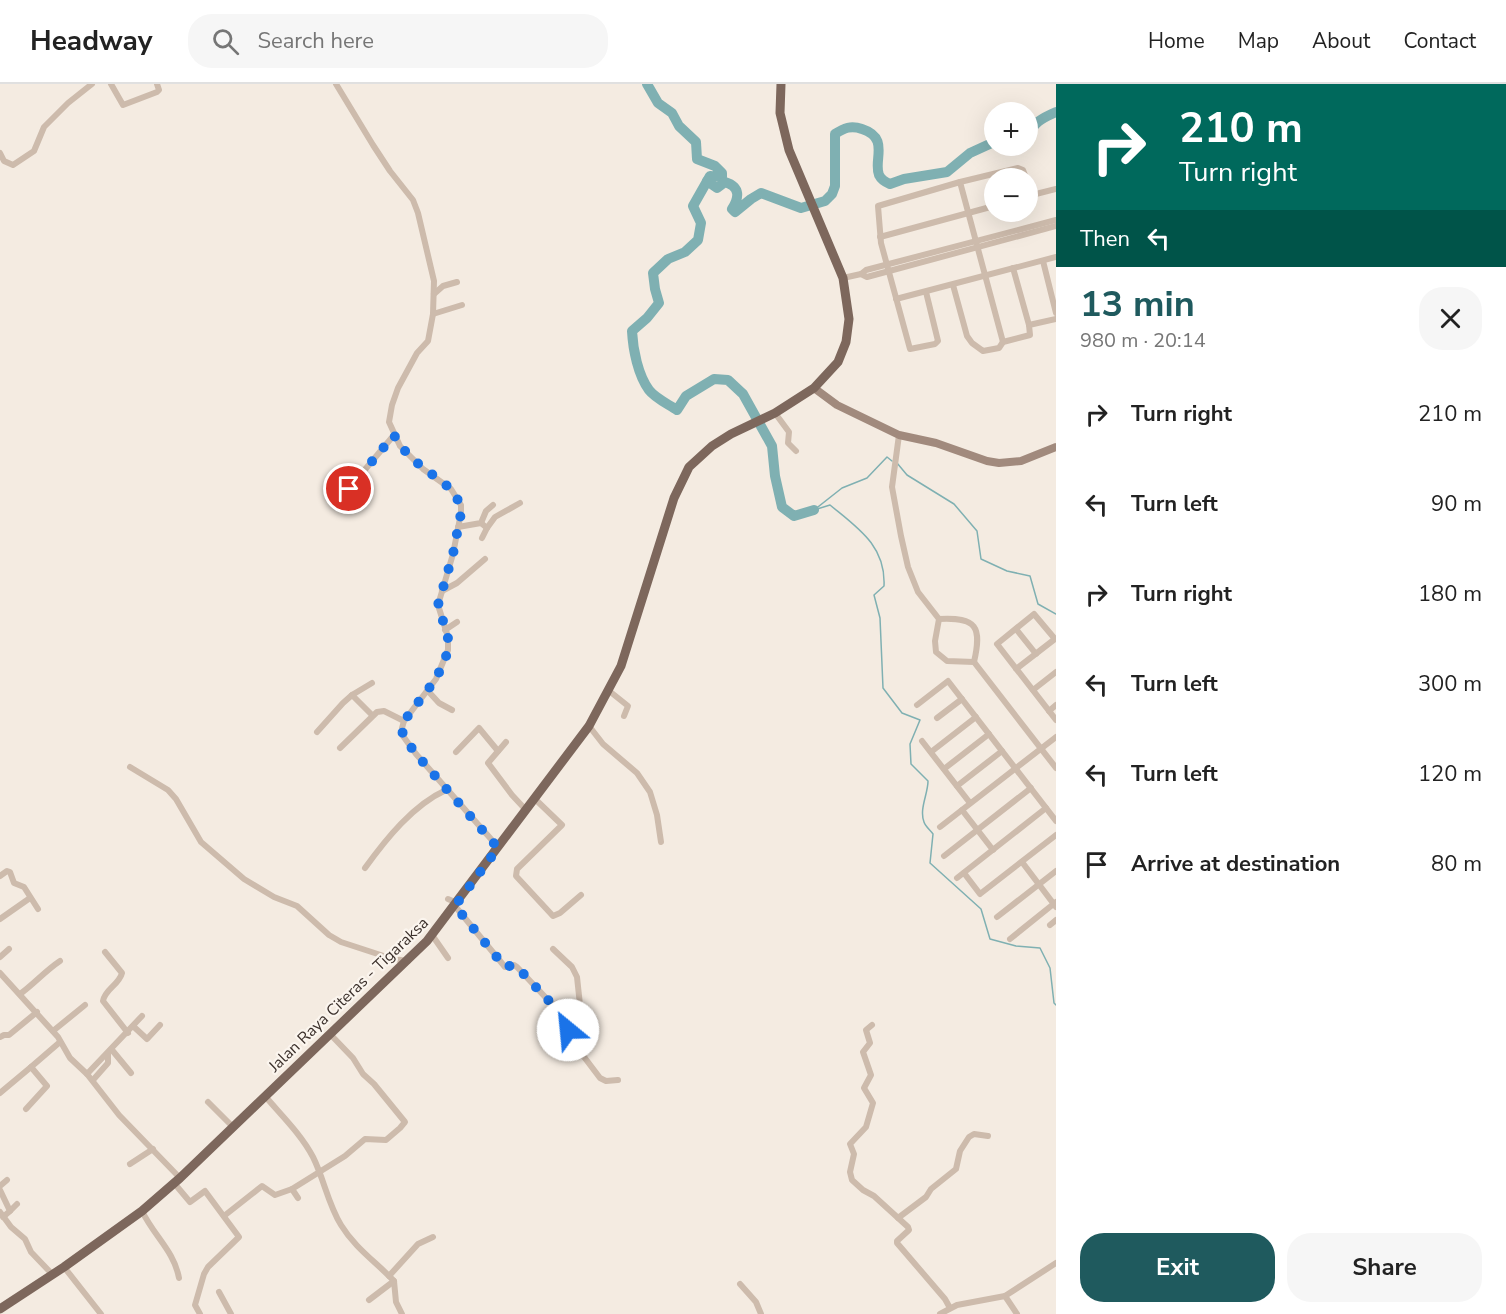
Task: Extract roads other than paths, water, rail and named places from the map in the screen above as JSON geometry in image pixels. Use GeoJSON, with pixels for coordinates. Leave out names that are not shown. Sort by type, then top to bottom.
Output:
{"type":"FeatureCollection","features":[{"type":"Feature","properties":{"kind":"main road","name":"Jalan Raya Citeras - Tigaraksa"},"geometry":{"type":"LineString","coordinates":[[0,1309],[142,1211],[408,961],[432,935],[453,903],[498,848],[588,726],[608,690],[621,666],[674,498],[689,466],[712,446],[772,414],[814,388],[838,362],[846,342],[849,319],[843,278],[807,195],[785,136],[780,113],[781,84]]}},
{"type":"Feature","properties":{"kind":"street"},"geometry":{"type":"LineString","coordinates":[[0,153],[4,161],[13,165],[34,151],[44,127],[68,103],[92,84]]}},
{"type":"Feature","properties":{"kind":"street"},"geometry":{"type":"LineString","coordinates":[[111,84],[123,105],[157,92],[159,90],[157,84]]}},
{"type":"Feature","properties":{"kind":"street"},"geometry":{"type":"LineString","coordinates":[[336,84],[390,171],[413,200],[434,281],[433,314],[428,341],[408,368],[392,405],[389,422],[400,446],[416,462],[451,489],[461,505],[453,554],[438,605],[449,643],[446,657],[428,691],[404,721],[403,736],[422,762],[498,848]]}},
{"type":"Feature","properties":{"kind":"street"},"geometry":{"type":"LineString","coordinates":[[926,292],[938,341],[935,344],[908,348],[880,237],[877,209],[879,206],[984,176]]}},
{"type":"Feature","properties":{"kind":"street"},"geometry":{"type":"LineString","coordinates":[[960,182],[1003,342]]}},
{"type":"Feature","properties":{"kind":"street"},"geometry":{"type":"LineString","coordinates":[[1038,194],[1056,189]]}},
{"type":"Feature","properties":{"kind":"street"},"geometry":{"type":"LineString","coordinates":[[880,237],[984,209]]}},
{"type":"Feature","properties":{"kind":"street"},"geometry":{"type":"LineString","coordinates":[[861,274],[867,277],[889,272],[1056,220]]}},
{"type":"Feature","properties":{"kind":"street"},"geometry":{"type":"LineString","coordinates":[[843,278],[887,264],[1056,226]]}},
{"type":"Feature","properties":{"kind":"street"},"geometry":{"type":"LineString","coordinates":[[896,299],[1056,257]]}},
{"type":"Feature","properties":{"kind":"street"},"geometry":{"type":"LineString","coordinates":[[1043,261],[1056,313]]}},
{"type":"Feature","properties":{"kind":"street"},"geometry":{"type":"LineString","coordinates":[[953,285],[968,336],[972,342],[984,352],[999,348],[1003,342],[1030,334],[1013,268]]}},
{"type":"Feature","properties":{"kind":"street"},"geometry":{"type":"LineString","coordinates":[[434,294],[443,286],[457,282]]}},
{"type":"Feature","properties":{"kind":"street"},"geometry":{"type":"LineString","coordinates":[[433,314],[462,305]]}},
{"type":"Feature","properties":{"kind":"street"},"geometry":{"type":"LineString","coordinates":[[1029,325],[1056,320]]}},
{"type":"Feature","properties":{"kind":"street"},"geometry":{"type":"LineString","coordinates":[[814,388],[837,405],[899,435],[936,443],[987,461],[999,463],[1021,461],[1056,447]]}},
{"type":"Feature","properties":{"kind":"street"},"geometry":{"type":"LineString","coordinates":[[772,414],[789,432],[788,443],[796,451]]}},
{"type":"Feature","properties":{"kind":"street"},"geometry":{"type":"LineString","coordinates":[[351,498],[347,495],[347,491],[394,435]]}},
{"type":"Feature","properties":{"kind":"street"},"geometry":{"type":"LineString","coordinates":[[899,435],[892,487],[908,567],[918,592],[939,619],[935,647],[940,656],[954,662],[974,663]]}},
{"type":"Feature","properties":{"kind":"street"},"geometry":{"type":"LineString","coordinates":[[482,538],[495,517],[520,502]]}},
{"type":"Feature","properties":{"kind":"street"},"geometry":{"type":"LineString","coordinates":[[481,524],[486,511],[493,506]]}},
{"type":"Feature","properties":{"kind":"street"},"geometry":{"type":"LineString","coordinates":[[458,527],[481,524],[487,528]]}},
{"type":"Feature","properties":{"kind":"street"},"geometry":{"type":"LineString","coordinates":[[442,591],[457,583],[485,559]]}},
{"type":"Feature","properties":{"kind":"street"},"geometry":{"type":"LineString","coordinates":[[1016,669],[1055,639],[1034,614],[997,644],[1016,669],[1056,720]]}},
{"type":"Feature","properties":{"kind":"street"},"geometry":{"type":"LineString","coordinates":[[939,619],[955,617],[964,619],[977,630],[978,640],[974,663],[1056,768]]}},
{"type":"Feature","properties":{"kind":"street"},"geometry":{"type":"LineString","coordinates":[[445,630],[457,622]]}},
{"type":"Feature","properties":{"kind":"street"},"geometry":{"type":"LineString","coordinates":[[1016,629],[1036,654]]}},
{"type":"Feature","properties":{"kind":"street"},"geometry":{"type":"LineString","coordinates":[[1033,690],[1056,672]]}},
{"type":"Feature","properties":{"kind":"street"},"geometry":{"type":"LineString","coordinates":[[917,705],[948,681],[1056,821]]}},
{"type":"Feature","properties":{"kind":"street"},"geometry":{"type":"LineString","coordinates":[[318,732],[343,703],[372,682]]}},
{"type":"Feature","properties":{"kind":"street"},"geometry":{"type":"LineString","coordinates":[[608,690],[628,706],[624,716]]}},
{"type":"Feature","properties":{"kind":"street"},"geometry":{"type":"LineString","coordinates":[[428,691],[437,701],[453,710]]}},
{"type":"Feature","properties":{"kind":"street"},"geometry":{"type":"LineString","coordinates":[[352,695],[372,715]]}},
{"type":"Feature","properties":{"kind":"street"},"geometry":{"type":"LineString","coordinates":[[937,718],[962,699]]}},
{"type":"Feature","properties":{"kind":"street"},"geometry":{"type":"LineString","coordinates":[[1049,711],[1056,705]]}},
{"type":"Feature","properties":{"kind":"street"},"geometry":{"type":"LineString","coordinates":[[340,748],[372,715],[384,711],[404,721]]}},
{"type":"Feature","properties":{"kind":"street"},"geometry":{"type":"LineString","coordinates":[[931,752],[976,717]]}},
{"type":"Feature","properties":{"kind":"street"},"geometry":{"type":"LineString","coordinates":[[588,726],[603,744],[637,773],[650,792],[657,815],[660,842]]}},
{"type":"Feature","properties":{"kind":"street"},"geometry":{"type":"LineString","coordinates":[[456,752],[479,728],[498,751]]}},
{"type":"Feature","properties":{"kind":"street"},"geometry":{"type":"LineString","coordinates":[[944,769],[989,734]]}},
{"type":"Feature","properties":{"kind":"street"},"geometry":{"type":"LineString","coordinates":[[940,827],[1056,737]]}},
{"type":"Feature","properties":{"kind":"street"},"geometry":{"type":"LineString","coordinates":[[922,741],[970,803]]}},
{"type":"Feature","properties":{"kind":"street"},"geometry":{"type":"LineString","coordinates":[[506,742],[488,763],[525,809]]}},
{"type":"Feature","properties":{"kind":"street"},"geometry":{"type":"LineString","coordinates":[[957,786],[1002,751]]}},
{"type":"Feature","properties":{"kind":"street"},"geometry":{"type":"LineString","coordinates":[[130,767],[168,790],[176,799],[201,842],[244,879],[274,897],[297,906],[329,936],[340,942],[393,959],[408,961]]}},
{"type":"Feature","properties":{"kind":"street"},"geometry":{"type":"LineString","coordinates":[[944,856],[1031,788]]}},
{"type":"Feature","properties":{"kind":"street"},"geometry":{"type":"LineString","coordinates":[[365,868],[381,846],[407,819],[433,796],[447,790]]}},
{"type":"Feature","properties":{"kind":"street"},"geometry":{"type":"LineString","coordinates":[[534,798],[562,825],[517,869],[516,876],[554,916],[581,895]]}},
{"type":"Feature","properties":{"kind":"street"},"geometry":{"type":"LineString","coordinates":[[957,878],[1046,808]]}},
{"type":"Feature","properties":{"kind":"street"},"geometry":{"type":"LineString","coordinates":[[962,810],[993,850]]}},
{"type":"Feature","properties":{"kind":"street"},"geometry":{"type":"LineString","coordinates":[[964,873],[980,894],[1056,835]]}},
{"type":"Feature","properties":{"kind":"street"},"geometry":{"type":"LineString","coordinates":[[1010,939],[1055,905],[1022,862]]}},
{"type":"Feature","properties":{"kind":"street"},"geometry":{"type":"LineString","coordinates":[[0,876],[7,871],[10,872],[14,883],[22,886],[38,909]]}},
{"type":"Feature","properties":{"kind":"street"},"geometry":{"type":"LineString","coordinates":[[997,917],[1056,871]]}},
{"type":"Feature","properties":{"kind":"street"},"geometry":{"type":"LineString","coordinates":[[0,920],[30,898]]}},
{"type":"Feature","properties":{"kind":"street"},"geometry":{"type":"LineString","coordinates":[[453,903],[505,967],[514,965],[517,967],[548,1000],[571,1020]]}},
{"type":"Feature","properties":{"kind":"street"},"geometry":{"type":"LineString","coordinates":[[1050,925],[1056,920]]}},
{"type":"Feature","properties":{"kind":"street"},"geometry":{"type":"LineString","coordinates":[[432,935],[448,958]]}},
{"type":"Feature","properties":{"kind":"street"},"geometry":{"type":"LineString","coordinates":[[0,957],[9,949]]}},
{"type":"Feature","properties":{"kind":"street"},"geometry":{"type":"LineString","coordinates":[[553,949],[572,967],[577,977],[580,1005],[571,1020],[568,1030],[569,1037],[600,1078],[606,1081],[618,1080]]}},
{"type":"Feature","properties":{"kind":"street"},"geometry":{"type":"LineString","coordinates":[[105,952],[122,973],[105,993],[103,1001],[128,1033]]}},
{"type":"Feature","properties":{"kind":"street"},"geometry":{"type":"LineString","coordinates":[[20,994],[60,961]]}},
{"type":"Feature","properties":{"kind":"street"},"geometry":{"type":"LineString","coordinates":[[0,973],[53,1031],[70,1058],[93,1080],[119,1115],[153,1149],[177,1180],[190,1202],[205,1191],[239,1238],[208,1267],[204,1274],[195,1305],[200,1314]]}},
{"type":"Feature","properties":{"kind":"street"},"geometry":{"type":"LineString","coordinates":[[53,1031],[85,1005]]}},
{"type":"Feature","properties":{"kind":"street"},"geometry":{"type":"LineString","coordinates":[[0,1037],[9,1035],[37,1012]]}},
{"type":"Feature","properties":{"kind":"street"},"geometry":{"type":"LineString","coordinates":[[87,1074],[142,1016]]}},
{"type":"Feature","properties":{"kind":"street"},"geometry":{"type":"LineString","coordinates":[[134,1026],[147,1039],[160,1025]]}},
{"type":"Feature","properties":{"kind":"street"},"geometry":{"type":"LineString","coordinates":[[872,1025],[866,1030],[870,1043],[863,1052],[871,1077],[864,1088],[873,1103],[866,1127],[850,1144],[854,1154],[850,1172],[856,1184],[874,1196],[909,1229],[897,1243],[945,1299],[949,1310]]}},
{"type":"Feature","properties":{"kind":"street"},"geometry":{"type":"LineString","coordinates":[[224,1216],[262,1186],[274,1195],[292,1189],[345,1156],[365,1139],[386,1140],[405,1122],[375,1084],[363,1074],[354,1058],[330,1034]]}},
{"type":"Feature","properties":{"kind":"street"},"geometry":{"type":"LineString","coordinates":[[0,1093],[60,1042]]}},
{"type":"Feature","properties":{"kind":"street"},"geometry":{"type":"LineString","coordinates":[[110,1052],[131,1073]]}},
{"type":"Feature","properties":{"kind":"street"},"geometry":{"type":"LineString","coordinates":[[93,1080],[108,1063],[110,1052]]}},
{"type":"Feature","properties":{"kind":"street"},"geometry":{"type":"LineString","coordinates":[[27,1109],[47,1087],[30,1067]]}},
{"type":"Feature","properties":{"kind":"street"},"geometry":{"type":"LineString","coordinates":[[265,1096],[302,1141],[319,1171],[341,1226],[355,1245],[392,1279],[396,1302],[402,1314]]}},
{"type":"Feature","properties":{"kind":"street"},"geometry":{"type":"LineString","coordinates":[[208,1102],[233,1127]]}},
{"type":"Feature","properties":{"kind":"street"},"geometry":{"type":"LineString","coordinates":[[898,1218],[926,1197],[931,1189],[956,1169],[960,1151],[969,1137],[975,1134],[987,1136]]}},
{"type":"Feature","properties":{"kind":"street"},"geometry":{"type":"LineString","coordinates":[[130,1164],[153,1149]]}},
{"type":"Feature","properties":{"kind":"street"},"geometry":{"type":"LineString","coordinates":[[7,1180],[0,1189],[10,1211]]}},
{"type":"Feature","properties":{"kind":"street"},"geometry":{"type":"LineString","coordinates":[[292,1189],[298,1198]]}},
{"type":"Feature","properties":{"kind":"street"},"geometry":{"type":"LineString","coordinates":[[16,1204],[10,1211],[2,1214],[28,1244],[31,1252],[52,1274]]}},
{"type":"Feature","properties":{"kind":"street"},"geometry":{"type":"LineString","coordinates":[[142,1211],[150,1228],[174,1259],[179,1278]]}},
{"type":"Feature","properties":{"kind":"street"},"geometry":{"type":"LineString","coordinates":[[369,1300],[392,1279],[418,1244],[434,1237]]}},
{"type":"Feature","properties":{"kind":"street"},"geometry":{"type":"LineString","coordinates":[[940,1314],[1005,1296],[1056,1263]]}},
{"type":"Feature","properties":{"kind":"street"},"geometry":{"type":"LineString","coordinates":[[64,1267],[101,1314]]}},
{"type":"Feature","properties":{"kind":"street"},"geometry":{"type":"LineString","coordinates":[[740,1284],[756,1302],[761,1314]]}},
{"type":"Feature","properties":{"kind":"street"},"geometry":{"type":"LineString","coordinates":[[219,1292],[231,1314]]}},
{"type":"Feature","properties":{"kind":"street"},"geometry":{"type":"LineString","coordinates":[[1005,1296],[1017,1314]]}},
{"type":"Feature","properties":{"kind":"waterway"},"geometry":{"type":"LineString","coordinates":[[647,84],[658,103],[672,113],[679,126],[696,142],[697,159],[715,166],[722,173],[722,177],[710,176],[693,206],[701,223],[698,240],[685,252],[668,259],[653,273],[659,303],[632,331],[639,370],[652,393],[677,410],[686,396],[714,379],[728,380],[743,394],[772,446],[775,476],[782,507],[794,516],[814,510]]}},
{"type":"Feature","properties":{"kind":"waterway"},"geometry":{"type":"LineString","coordinates":[[1038,122],[1056,112]]}},
{"type":"Feature","properties":{"kind":"waterway"},"geometry":{"type":"LineString","coordinates":[[707,181],[717,188],[725,182],[734,187],[737,193],[732,209],[735,212],[761,193],[801,208],[825,201],[832,194],[835,186],[835,134],[845,129],[858,128],[871,133],[876,138],[879,150],[879,175],[890,184],[904,179],[947,172],[970,153],[984,147]]}},
{"type":"Feature","properties":{"kind":"waterway"},"geometry":{"type":"LineString","coordinates":[[814,510],[842,488],[867,478],[887,457],[892,461]]}},
{"type":"Feature","properties":{"kind":"waterway"},"geometry":{"type":"LineString","coordinates":[[897,463],[907,475],[954,504],[977,531],[981,559],[1007,571],[1030,576],[1038,604],[1056,614]]}},
{"type":"Feature","properties":{"kind":"waterway"},"geometry":{"type":"LineString","coordinates":[[814,510],[830,505],[860,530],[875,549],[880,560],[884,586],[874,595],[880,618],[883,688],[902,713],[920,720],[910,744],[911,764],[928,781],[923,817],[925,824],[933,834],[930,863],[981,909],[990,939],[1016,946],[1040,948],[1050,968],[1056,1005]]}}]}
